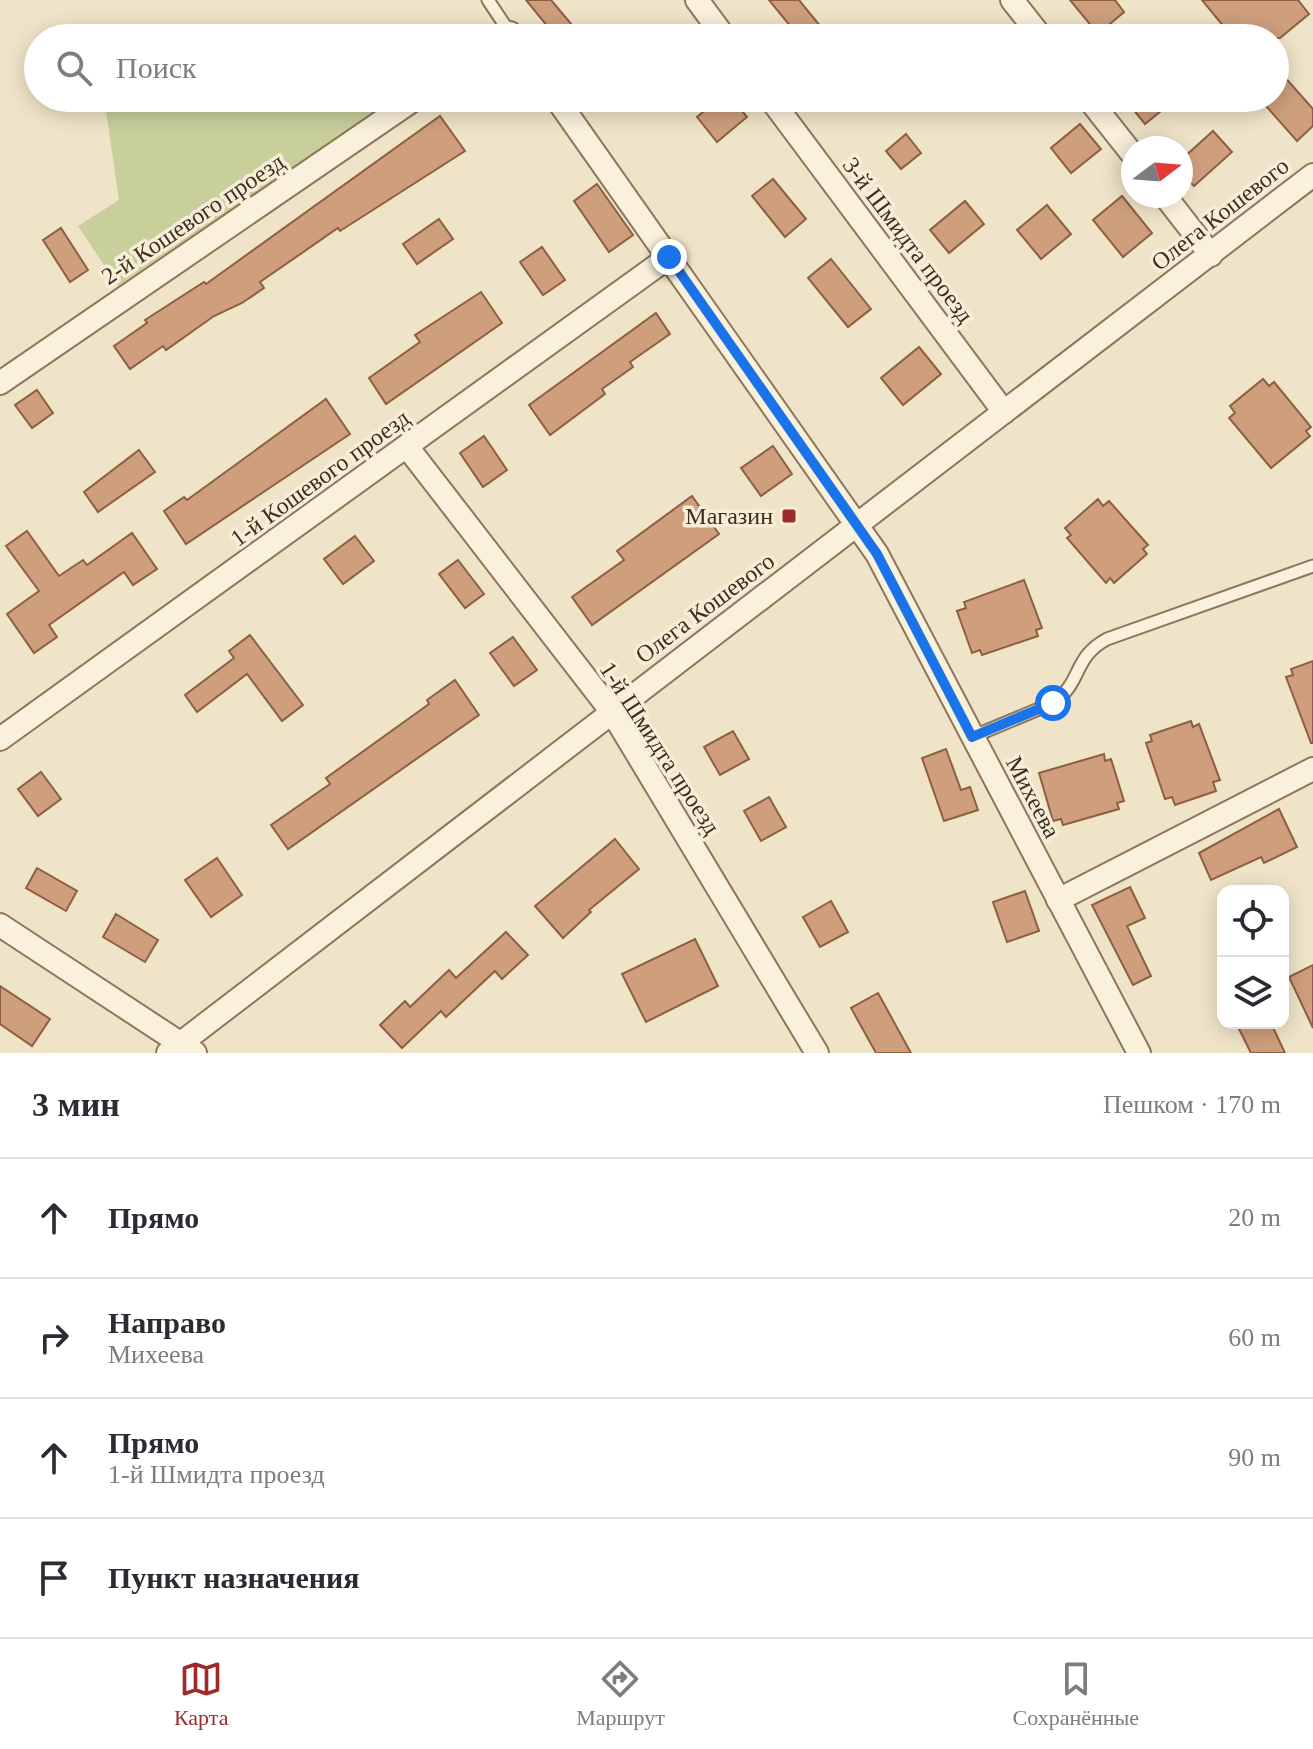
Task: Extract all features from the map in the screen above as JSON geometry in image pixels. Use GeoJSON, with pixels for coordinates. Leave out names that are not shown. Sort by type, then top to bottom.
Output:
{"type":"FeatureCollection","features":[{"type":"Feature","properties":{"kind":"street"},"geometry":{"type":"LineString","coordinates":[[697,0],[715,24]]}},
{"type":"Feature","properties":{"kind":"street"},"geometry":{"type":"LineString","coordinates":[[1012,0],[1031,24]]}},
{"type":"Feature","properties":{"kind":"street","name":"2-й Кошевого проезд"},"geometry":{"type":"LineString","coordinates":[[0,383],[396,112]]}},
{"type":"Feature","properties":{"kind":"street"},"geometry":{"type":"LineString","coordinates":[[566,112],[858,524]]}},
{"type":"Feature","properties":{"kind":"street","name":"3-й Шмидта проезд"},"geometry":{"type":"LineString","coordinates":[[780,112],[1004,412]]}},
{"type":"Feature","properties":{"kind":"street"},"geometry":{"type":"LineString","coordinates":[[1099,112],[1121,140]]}},
{"type":"Feature","properties":{"kind":"street","name":"Олега Кошевого"},"geometry":{"type":"LineString","coordinates":[[180,1049],[612,712],[1313,175]]}},
{"type":"Feature","properties":{"kind":"street"},"geometry":{"type":"LineString","coordinates":[[1174,208],[1211,255]]}},
{"type":"Feature","properties":{"kind":"street","name":"1-й Кошевого проезд"},"geometry":{"type":"LineString","coordinates":[[0,739],[669,257]]}},
{"type":"Feature","properties":{"kind":"street","name":"1-й Шмидта проезд"},"geometry":{"type":"LineString","coordinates":[[408,448],[612,712],[817,1053]]}},
{"type":"Feature","properties":{"kind":"street","name":"Михеева"},"geometry":{"type":"LineString","coordinates":[[858,524],[1139,1053]]}},
{"type":"Feature","properties":{"kind":"street"},"geometry":{"type":"LineString","coordinates":[[1058,900],[1313,769]]}},
{"type":"Feature","properties":{"kind":"street"},"geometry":{"type":"LineString","coordinates":[[0,925],[180,1049]]}},
{"type":"Feature","properties":{"kind":"lane"},"geometry":{"type":"LineString","coordinates":[[488,0],[502,24]]}},
{"type":"Feature","properties":{"kind":"lane"},"geometry":{"type":"LineString","coordinates":[[972,737],[1065,695],[1081,659],[1091,647],[1313,566]]}},
{"type":"Feature","properties":{"kind":"green space"},"geometry":{"type":"Polygon","coordinates":[[[106,112],[374,112],[118,286],[78,226],[119,200],[106,112]]]}},
{"type":"Feature","properties":{"kind":"building"},"geometry":{"type":"Polygon","coordinates":[[[526,0],[551,0],[571,24],[546,24],[526,0]]]}},
{"type":"Feature","properties":{"kind":"building"},"geometry":{"type":"Polygon","coordinates":[[[769,0],[799,0],[819,24],[789,24],[769,0]]]}},
{"type":"Feature","properties":{"kind":"building"},"geometry":{"type":"Polygon","coordinates":[[[1070,0],[1115,0],[1124,12],[1110,24],[1090,24],[1070,0]]]}},
{"type":"Feature","properties":{"kind":"building"},"geometry":{"type":"Polygon","coordinates":[[[1202,0],[1298,0],[1309,14],[1289,31],[1289,24],[1222,24],[1202,0]]]}},
{"type":"Feature","properties":{"kind":"building"},"geometry":{"type":"Polygon","coordinates":[[[1289,82],[1313,109],[1313,126],[1297,141],[1271,112],[1289,112],[1289,82]]]}},
{"type":"Feature","properties":{"kind":"building"},"geometry":{"type":"Polygon","coordinates":[[[703,112],[743,112],[747,117],[717,142],[697,117],[703,112]]]}},
{"type":"Feature","properties":{"kind":"building"},"geometry":{"type":"Polygon","coordinates":[[[1135,112],[1160,112],[1145,124],[1135,112]]]}},
{"type":"Feature","properties":{"kind":"building"},"geometry":{"type":"Polygon","coordinates":[[[440,116],[465,151],[340,231],[338,228],[260,282],[264,288],[242,303],[214,316],[166,350],[163,346],[130,369],[114,346],[147,323],[145,320],[204,282],[206,284],[440,116]]]}},
{"type":"Feature","properties":{"kind":"building"},"geometry":{"type":"Polygon","coordinates":[[[1080,124],[1101,149],[1071,173],[1051,148],[1080,124]]]}},
{"type":"Feature","properties":{"kind":"building"},"geometry":{"type":"Polygon","coordinates":[[[1213,131],[1232,152],[1194,186],[1193,149],[1213,131]]]}},
{"type":"Feature","properties":{"kind":"building"},"geometry":{"type":"Polygon","coordinates":[[[906,134],[921,153],[901,169],[886,151],[906,134]]]}},
{"type":"Feature","properties":{"kind":"building"},"geometry":{"type":"Polygon","coordinates":[[[773,179],[806,219],[785,237],[752,196],[773,179]]]}},
{"type":"Feature","properties":{"kind":"building"},"geometry":{"type":"Polygon","coordinates":[[[597,184],[633,235],[609,252],[574,201],[597,184]]]}},
{"type":"Feature","properties":{"kind":"building"},"geometry":{"type":"Polygon","coordinates":[[[1121,197],[1121,208],[1132,208],[1152,233],[1123,257],[1093,220],[1121,197]]]}},
{"type":"Feature","properties":{"kind":"building"},"geometry":{"type":"Polygon","coordinates":[[[965,201],[984,224],[949,253],[930,230],[965,201]]]}},
{"type":"Feature","properties":{"kind":"building"},"geometry":{"type":"Polygon","coordinates":[[[1047,205],[1071,234],[1041,259],[1017,230],[1047,205]]]}},
{"type":"Feature","properties":{"kind":"building"},"geometry":{"type":"Polygon","coordinates":[[[439,219],[453,239],[417,264],[403,244],[439,219]]]}},
{"type":"Feature","properties":{"kind":"building"},"geometry":{"type":"Polygon","coordinates":[[[61,228],[88,270],[70,282],[43,240],[61,228]]]}},
{"type":"Feature","properties":{"kind":"building"},"geometry":{"type":"Polygon","coordinates":[[[542,247],[565,280],[543,295],[520,262],[542,247]]]}},
{"type":"Feature","properties":{"kind":"building"},"geometry":{"type":"Polygon","coordinates":[[[831,259],[871,309],[848,327],[808,278],[831,259]]]}},
{"type":"Feature","properties":{"kind":"building"},"geometry":{"type":"Polygon","coordinates":[[[481,292],[502,323],[386,404],[369,378],[420,342],[415,335],[481,292]]]}},
{"type":"Feature","properties":{"kind":"building"},"geometry":{"type":"Polygon","coordinates":[[[656,313],[670,334],[630,362],[633,367],[602,389],[605,394],[550,435],[529,405],[656,313]]]}},
{"type":"Feature","properties":{"kind":"building"},"geometry":{"type":"Polygon","coordinates":[[[919,347],[941,374],[903,405],[881,378],[919,347]]]}},
{"type":"Feature","properties":{"kind":"building"},"geometry":{"type":"Polygon","coordinates":[[[1263,379],[1269,386],[1274,382],[1311,427],[1306,431],[1310,436],[1271,468],[1229,418],[1235,413],[1230,406],[1263,379]]]}},
{"type":"Feature","properties":{"kind":"building"},"geometry":{"type":"Polygon","coordinates":[[[37,390],[53,413],[32,428],[15,405],[37,390]]]}},
{"type":"Feature","properties":{"kind":"building"},"geometry":{"type":"Polygon","coordinates":[[[326,399],[350,434],[186,544],[164,511],[184,497],[187,500],[326,399]]]}},
{"type":"Feature","properties":{"kind":"building"},"geometry":{"type":"Polygon","coordinates":[[[484,436],[507,470],[483,487],[460,453],[484,436]]]}},
{"type":"Feature","properties":{"kind":"building"},"geometry":{"type":"Polygon","coordinates":[[[773,446],[792,474],[761,496],[741,468],[773,446]]]}},
{"type":"Feature","properties":{"kind":"building"},"geometry":{"type":"Polygon","coordinates":[[[139,450],[155,472],[98,512],[84,492],[139,450]]]}},
{"type":"Feature","properties":{"kind":"building"},"geometry":{"type":"Polygon","coordinates":[[[692,496],[719,534],[592,625],[572,597],[624,560],[617,551],[692,496]]]}},
{"type":"Feature","properties":{"kind":"building"},"geometry":{"type":"Polygon","coordinates":[[[1098,499],[1103,506],[1109,501],[1148,545],[1143,549],[1147,554],[1114,583],[1110,578],[1106,583],[1067,538],[1071,535],[1065,528],[1098,499]]]}},
{"type":"Feature","properties":{"kind":"building"},"geometry":{"type":"Polygon","coordinates":[[[27,531],[59,576],[83,560],[87,565],[132,533],[157,569],[133,585],[124,572],[49,625],[57,637],[34,653],[7,614],[39,591],[6,546],[27,531]]]}},
{"type":"Feature","properties":{"kind":"building"},"geometry":{"type":"Polygon","coordinates":[[[355,536],[374,561],[343,584],[324,559],[355,536]]]}},
{"type":"Feature","properties":{"kind":"building"},"geometry":{"type":"Polygon","coordinates":[[[458,560],[484,594],[465,608],[439,574],[458,560]]]}},
{"type":"Feature","properties":{"kind":"building"},"geometry":{"type":"Polygon","coordinates":[[[1024,580],[1042,628],[1036,630],[1038,636],[982,655],[980,650],[972,653],[957,611],[966,608],[964,602],[1024,580]]]}},
{"type":"Feature","properties":{"kind":"building"},"geometry":{"type":"Polygon","coordinates":[[[250,635],[303,705],[282,721],[247,674],[197,712],[185,695],[234,658],[229,651],[250,635]]]}},
{"type":"Feature","properties":{"kind":"building"},"geometry":{"type":"Polygon","coordinates":[[[513,637],[537,670],[514,686],[490,653],[513,637]]]}},
{"type":"Feature","properties":{"kind":"building"},"geometry":{"type":"Polygon","coordinates":[[[1313,661],[1311,743],[1286,677],[1293,675],[1291,669],[1313,661]]]}},
{"type":"Feature","properties":{"kind":"building"},"geometry":{"type":"Polygon","coordinates":[[[455,680],[479,715],[288,849],[271,825],[330,784],[326,778],[429,704],[427,700],[455,680]]]}},
{"type":"Feature","properties":{"kind":"building"},"geometry":{"type":"Polygon","coordinates":[[[1191,721],[1193,727],[1199,724],[1220,780],[1213,782],[1216,791],[1175,805],[1172,797],[1165,799],[1146,743],[1152,741],[1150,735],[1191,721]]]}},
{"type":"Feature","properties":{"kind":"building"},"geometry":{"type":"Polygon","coordinates":[[[733,731],[749,759],[720,775],[704,747],[733,731]]]}},
{"type":"Feature","properties":{"kind":"building"},"geometry":{"type":"Polygon","coordinates":[[[946,749],[961,790],[970,787],[978,810],[944,821],[922,758],[946,749]]]}},
{"type":"Feature","properties":{"kind":"building"},"geometry":{"type":"Polygon","coordinates":[[[1104,754],[1105,761],[1111,759],[1124,801],[1117,803],[1119,809],[1063,825],[1061,819],[1053,821],[1039,773],[1104,754]]]}},
{"type":"Feature","properties":{"kind":"building"},"geometry":{"type":"Polygon","coordinates":[[[41,772],[61,799],[38,816],[18,789],[41,772]]]}},
{"type":"Feature","properties":{"kind":"building"},"geometry":{"type":"Polygon","coordinates":[[[769,797],[786,827],[761,841],[744,811],[769,797]]]}},
{"type":"Feature","properties":{"kind":"building"},"geometry":{"type":"Polygon","coordinates":[[[1279,809],[1297,847],[1264,863],[1261,857],[1211,880],[1199,853],[1279,809]]]}},
{"type":"Feature","properties":{"kind":"building"},"geometry":{"type":"Polygon","coordinates":[[[615,839],[639,869],[589,910],[591,912],[563,938],[535,906],[615,839]]]}},
{"type":"Feature","properties":{"kind":"building"},"geometry":{"type":"Polygon","coordinates":[[[217,858],[242,895],[211,917],[185,880],[217,858]]]}},
{"type":"Feature","properties":{"kind":"building"},"geometry":{"type":"Polygon","coordinates":[[[37,868],[77,891],[66,911],[26,888],[37,868]]]}},
{"type":"Feature","properties":{"kind":"building"},"geometry":{"type":"Polygon","coordinates":[[[1130,887],[1145,918],[1127,926],[1151,976],[1133,985],[1092,905],[1130,887]]]}},
{"type":"Feature","properties":{"kind":"building"},"geometry":{"type":"Polygon","coordinates":[[[1025,891],[1039,931],[1007,942],[993,902],[1025,891]]]}},
{"type":"Feature","properties":{"kind":"building"},"geometry":{"type":"Polygon","coordinates":[[[831,901],[848,932],[820,947],[803,917],[831,901]]]}},
{"type":"Feature","properties":{"kind":"building"},"geometry":{"type":"Polygon","coordinates":[[[116,914],[158,940],[145,962],[103,937],[116,914]]]}},
{"type":"Feature","properties":{"kind":"building"},"geometry":{"type":"Polygon","coordinates":[[[506,932],[528,955],[502,979],[495,971],[446,1017],[441,1011],[402,1048],[380,1025],[405,1001],[410,1007],[449,970],[456,978],[506,932]]]}},
{"type":"Feature","properties":{"kind":"building"},"geometry":{"type":"Polygon","coordinates":[[[695,939],[718,986],[646,1022],[622,974],[695,939]]]}},
{"type":"Feature","properties":{"kind":"building"},"geometry":{"type":"Polygon","coordinates":[[[1313,965],[1313,1028],[1289,977],[1313,965]]]}},
{"type":"Feature","properties":{"kind":"building"},"geometry":{"type":"Polygon","coordinates":[[[0,986],[50,1019],[32,1046],[0,1024],[0,986]]]}},
{"type":"Feature","properties":{"kind":"building"},"geometry":{"type":"Polygon","coordinates":[[[878,993],[911,1053],[876,1053],[851,1008],[878,993]]]}},
{"type":"Feature","properties":{"kind":"building"},"geometry":{"type":"Polygon","coordinates":[[[1239,1029],[1274,1029],[1285,1053],[1251,1053],[1239,1029]]]}},
{"type":"Feature","properties":{"kind":"place","name":"Магазин"},"geometry":{"type":"Point","coordinates":[789,516]}},
{"type":"Feature","properties":{"kind":"route"},"geometry":{"type":"LineString","coordinates":[[669,257],[877,554],[972,737],[1053,703]]}}]}
